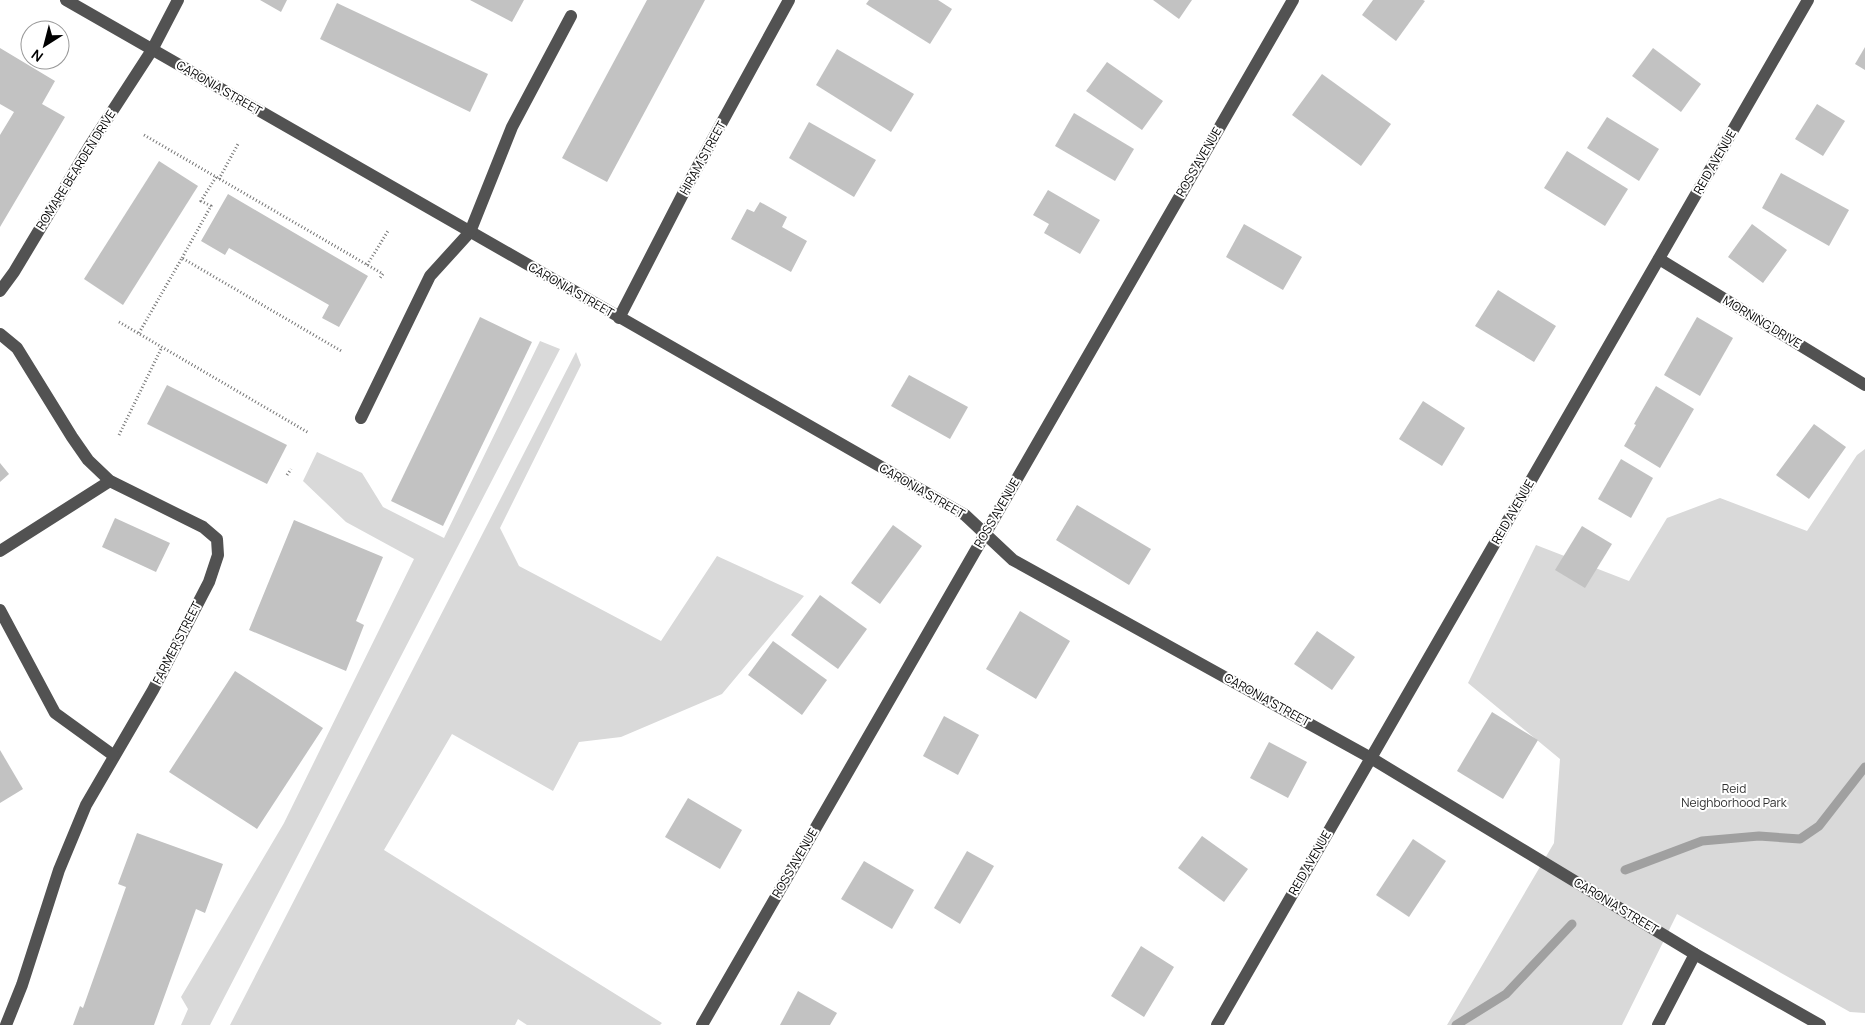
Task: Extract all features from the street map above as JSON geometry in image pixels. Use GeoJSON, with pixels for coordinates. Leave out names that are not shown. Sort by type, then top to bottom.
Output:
{"type":"FeatureCollection","features":[{"type":"Feature","properties":{"kind":"street","name":"CARONIA STREET"},"geometry":{"type":"LineString","coordinates":[[66,0],[965,515],[1013,560],[1371,758],[1695,954],[1820,1025]]}},
{"type":"Feature","properties":{"kind":"street","name":"ROMARE BEARDEN DRIVE"},"geometry":{"type":"LineString","coordinates":[[0,291],[14,272],[89,147],[152,50],[178,0]]}},
{"type":"Feature","properties":{"kind":"street","name":"HIRAM STREET"},"geometry":{"type":"LineString","coordinates":[[619,318],[686,188],[788,0]]}},
{"type":"Feature","properties":{"kind":"street","name":"ROSS AVENUE"},"geometry":{"type":"LineString","coordinates":[[702,1025],[1292,0]]}},
{"type":"Feature","properties":{"kind":"street","name":"REID AVENUE"},"geometry":{"type":"LineString","coordinates":[[1217,1025],[1808,0]]}},
{"type":"Feature","properties":{"kind":"street"},"geometry":{"type":"LineString","coordinates":[[361,418],[430,276],[470,232],[512,127],[571,16]]}},
{"type":"Feature","properties":{"kind":"street","name":"MORNING DRIVE"},"geometry":{"type":"LineString","coordinates":[[1658,259],[1865,385]]}},
{"type":"Feature","properties":{"kind":"street","name":"FARMER STREET"},"geometry":{"type":"LineString","coordinates":[[0,334],[17,348],[88,460],[110,481],[203,527],[217,539],[218,555],[208,582],[153,690],[86,805],[59,870],[22,985],[6,1025]]}},
{"type":"Feature","properties":{"kind":"street"},"geometry":{"type":"LineString","coordinates":[[0,551],[110,481]]}},
{"type":"Feature","properties":{"kind":"street"},"geometry":{"type":"LineString","coordinates":[[0,610],[55,713],[113,756]]}},
{"type":"Feature","properties":{"kind":"street"},"geometry":{"type":"LineString","coordinates":[[1658,1025],[1695,954]]}},
{"type":"Feature","properties":{"kind":"path"},"geometry":{"type":"LineString","coordinates":[[144,135],[383,274],[380,278]]}},
{"type":"Feature","properties":{"kind":"path"},"geometry":{"type":"LineString","coordinates":[[139,334],[211,206],[202,201],[238,144]]}},
{"type":"Feature","properties":{"kind":"path"},"geometry":{"type":"LineString","coordinates":[[367,265],[388,231]]}},
{"type":"Feature","properties":{"kind":"path"},"geometry":{"type":"LineString","coordinates":[[182,258],[343,352]]}},
{"type":"Feature","properties":{"kind":"path"},"geometry":{"type":"LineString","coordinates":[[119,322],[309,433]]}},
{"type":"Feature","properties":{"kind":"path"},"geometry":{"type":"LineString","coordinates":[[119,435],[162,347]]}},
{"type":"Feature","properties":{"kind":"path"},"geometry":{"type":"LineString","coordinates":[[287,475],[290,469]]}},
{"type":"Feature","properties":{"kind":"green space"},"geometry":{"type":"Polygon","coordinates":[[[540,341],[560,349],[210,1025],[181,1025],[188,1009],[181,997],[284,823],[414,559],[346,522],[303,481],[317,452],[362,473],[383,507],[444,538],[540,341]]]}},
{"type":"Feature","properties":{"kind":"green space"},"geometry":{"type":"Polygon","coordinates":[[[576,352],[581,365],[500,528],[519,566],[661,641],[717,556],[804,596],[722,694],[621,737],[579,742],[553,791],[452,734],[384,850],[662,1023],[660,1025],[527,1025],[518,1019],[515,1025],[230,1025],[576,352]]]}},
{"type":"Feature","properties":{"kind":"green space","name":"Reid Neighborhood Park"},"geometry":{"type":"Polygon","coordinates":[[[1865,449],[1865,1013],[1850,1012],[1677,914],[1622,1025],[1447,1025],[1554,843],[1560,759],[1468,683],[1536,545],[1629,581],[1667,518],[1720,498],[1807,531],[1857,455],[1865,449]]]}},
{"type":"Feature","properties":{"kind":"building"},"geometry":{"type":"Polygon","coordinates":[[[260,0],[287,0],[281,12],[260,0]]]}},
{"type":"Feature","properties":{"kind":"building"},"geometry":{"type":"Polygon","coordinates":[[[470,0],[524,0],[512,22],[470,0]]]}},
{"type":"Feature","properties":{"kind":"building"},"geometry":{"type":"Polygon","coordinates":[[[647,0],[705,0],[607,182],[562,158],[647,0]]]}},
{"type":"Feature","properties":{"kind":"building"},"geometry":{"type":"Polygon","coordinates":[[[869,0],[938,0],[952,9],[930,44],[866,4],[869,0]]]}},
{"type":"Feature","properties":{"kind":"building"},"geometry":{"type":"Polygon","coordinates":[[[1153,0],[1192,0],[1179,19],[1153,0]]]}},
{"type":"Feature","properties":{"kind":"building"},"geometry":{"type":"Polygon","coordinates":[[[1373,0],[1425,1],[1396,41],[1362,15],[1373,0]]]}},
{"type":"Feature","properties":{"kind":"building"},"geometry":{"type":"Polygon","coordinates":[[[337,3],[488,74],[470,112],[320,39],[337,3]]]}},
{"type":"Feature","properties":{"kind":"building"},"geometry":{"type":"Polygon","coordinates":[[[1865,47],[1865,70],[1855,64],[1865,47]]]}},
{"type":"Feature","properties":{"kind":"building"},"geometry":{"type":"Polygon","coordinates":[[[0,48],[20,60],[20,70],[37,70],[55,81],[42,104],[65,117],[0,227],[0,135],[14,112],[0,104],[0,48]]]}},
{"type":"Feature","properties":{"kind":"building"},"geometry":{"type":"Polygon","coordinates":[[[1653,48],[1701,84],[1681,112],[1632,76],[1653,48]]]}},
{"type":"Feature","properties":{"kind":"building"},"geometry":{"type":"Polygon","coordinates":[[[837,49],[914,94],[891,132],[816,85],[837,49]]]}},
{"type":"Feature","properties":{"kind":"building"},"geometry":{"type":"Polygon","coordinates":[[[1107,62],[1163,101],[1142,130],[1086,91],[1107,62]]]}},
{"type":"Feature","properties":{"kind":"building"},"geometry":{"type":"Polygon","coordinates":[[[1322,74],[1391,124],[1361,166],[1292,115],[1322,74]]]}},
{"type":"Feature","properties":{"kind":"building"},"geometry":{"type":"Polygon","coordinates":[[[1817,104],[1845,121],[1823,156],[1795,139],[1817,104]]]}},
{"type":"Feature","properties":{"kind":"building"},"geometry":{"type":"Polygon","coordinates":[[[1074,113],[1134,149],[1115,181],[1055,146],[1074,113]]]}},
{"type":"Feature","properties":{"kind":"building"},"geometry":{"type":"Polygon","coordinates":[[[1607,117],[1659,149],[1639,181],[1587,148],[1607,117]]]}},
{"type":"Feature","properties":{"kind":"building"},"geometry":{"type":"Polygon","coordinates":[[[809,122],[876,160],[854,197],[789,158],[809,122]]]}},
{"type":"Feature","properties":{"kind":"building"},"geometry":{"type":"Polygon","coordinates":[[[1567,151],[1628,189],[1605,226],[1544,188],[1567,151]]]}},
{"type":"Feature","properties":{"kind":"building"},"geometry":{"type":"Polygon","coordinates":[[[159,161],[198,186],[123,305],[84,279],[159,161]]]}},
{"type":"Feature","properties":{"kind":"building"},"geometry":{"type":"Polygon","coordinates":[[[1781,173],[1849,210],[1829,246],[1762,208],[1781,173]]]}},
{"type":"Feature","properties":{"kind":"building"},"geometry":{"type":"Polygon","coordinates":[[[1048,190],[1100,220],[1080,254],[1044,233],[1049,224],[1033,215],[1048,190]]]}},
{"type":"Feature","properties":{"kind":"building"},"geometry":{"type":"Polygon","coordinates":[[[228,194],[368,276],[339,327],[322,318],[329,305],[229,248],[225,255],[201,241],[228,194]]]}},
{"type":"Feature","properties":{"kind":"building"},"geometry":{"type":"Polygon","coordinates":[[[760,202],[787,217],[782,227],[807,241],[791,272],[731,239],[747,209],[754,212],[760,202]]]}},
{"type":"Feature","properties":{"kind":"building"},"geometry":{"type":"Polygon","coordinates":[[[1244,224],[1302,257],[1283,290],[1226,257],[1244,224]]]}},
{"type":"Feature","properties":{"kind":"building"},"geometry":{"type":"Polygon","coordinates":[[[1752,224],[1787,250],[1763,283],[1728,257],[1752,224]]]}},
{"type":"Feature","properties":{"kind":"building"},"geometry":{"type":"Polygon","coordinates":[[[1498,290],[1556,326],[1534,362],[1475,326],[1498,290]]]}},
{"type":"Feature","properties":{"kind":"building"},"geometry":{"type":"Polygon","coordinates":[[[480,317],[532,342],[443,526],[391,501],[480,317]]]}},
{"type":"Feature","properties":{"kind":"building"},"geometry":{"type":"Polygon","coordinates":[[[1697,317],[1733,338],[1700,396],[1664,375],[1697,317]]]}},
{"type":"Feature","properties":{"kind":"building"},"geometry":{"type":"Polygon","coordinates":[[[909,375],[968,407],[950,439],[891,406],[909,375]]]}},
{"type":"Feature","properties":{"kind":"building"},"geometry":{"type":"Polygon","coordinates":[[[167,385],[287,445],[267,484],[147,424],[167,385]]]}},
{"type":"Feature","properties":{"kind":"building"},"geometry":{"type":"Polygon","coordinates":[[[1656,386],[1694,409],[1660,468],[1624,446],[1636,425],[1634,424],[1656,386]]]}},
{"type":"Feature","properties":{"kind":"building"},"geometry":{"type":"Polygon","coordinates":[[[1423,401],[1465,428],[1442,466],[1399,439],[1423,401]]]}},
{"type":"Feature","properties":{"kind":"building"},"geometry":{"type":"Polygon","coordinates":[[[1814,424],[1846,447],[1809,499],[1776,475],[1814,424]]]}},
{"type":"Feature","properties":{"kind":"building"},"geometry":{"type":"Polygon","coordinates":[[[1621,459],[1653,478],[1631,518],[1598,499],[1621,459]]]}},
{"type":"Feature","properties":{"kind":"building"},"geometry":{"type":"Polygon","coordinates":[[[0,463],[9,474],[0,482],[0,463]]]}},
{"type":"Feature","properties":{"kind":"building"},"geometry":{"type":"Polygon","coordinates":[[[1077,505],[1151,549],[1129,585],[1056,540],[1077,505]]]}},
{"type":"Feature","properties":{"kind":"building"},"geometry":{"type":"Polygon","coordinates":[[[115,518],[170,543],[156,572],[102,547],[115,518]]]}},
{"type":"Feature","properties":{"kind":"building"},"geometry":{"type":"Polygon","coordinates":[[[294,520],[383,557],[356,621],[364,625],[346,671],[249,630],[294,520]]]}},
{"type":"Feature","properties":{"kind":"building"},"geometry":{"type":"Polygon","coordinates":[[[893,525],[922,546],[880,604],[851,583],[893,525]]]}},
{"type":"Feature","properties":{"kind":"building"},"geometry":{"type":"Polygon","coordinates":[[[1582,526],[1612,544],[1585,588],[1555,570],[1582,526]]]}},
{"type":"Feature","properties":{"kind":"building"},"geometry":{"type":"Polygon","coordinates":[[[820,595],[867,629],[838,669],[791,635],[820,595]]]}},
{"type":"Feature","properties":{"kind":"building"},"geometry":{"type":"Polygon","coordinates":[[[1020,611],[1070,641],[1036,699],[986,669],[1020,611]]]}},
{"type":"Feature","properties":{"kind":"building"},"geometry":{"type":"Polygon","coordinates":[[[1317,631],[1355,657],[1332,690],[1294,664],[1317,631]]]}},
{"type":"Feature","properties":{"kind":"building"},"geometry":{"type":"Polygon","coordinates":[[[773,641],[827,680],[802,715],[748,675],[773,641]]]}},
{"type":"Feature","properties":{"kind":"building"},"geometry":{"type":"Polygon","coordinates":[[[235,671],[323,728],[257,829],[169,772],[235,671]]]}},
{"type":"Feature","properties":{"kind":"building"},"geometry":{"type":"Polygon","coordinates":[[[1492,712],[1538,740],[1503,799],[1457,771],[1492,712]]]}},
{"type":"Feature","properties":{"kind":"building"},"geometry":{"type":"Polygon","coordinates":[[[944,716],[979,735],[958,775],[923,756],[944,716]]]}},
{"type":"Feature","properties":{"kind":"building"},"geometry":{"type":"Polygon","coordinates":[[[1269,742],[1307,762],[1288,798],[1250,778],[1269,742]]]}},
{"type":"Feature","properties":{"kind":"building"},"geometry":{"type":"Polygon","coordinates":[[[0,750],[23,789],[0,803],[0,750]]]}},
{"type":"Feature","properties":{"kind":"building"},"geometry":{"type":"Polygon","coordinates":[[[688,798],[742,830],[720,869],[665,837],[688,798]]]}},
{"type":"Feature","properties":{"kind":"building"},"geometry":{"type":"Polygon","coordinates":[[[137,833],[223,864],[205,913],[196,909],[154,1025],[73,1025],[80,1006],[83,1008],[126,887],[118,884],[137,833]]]}},
{"type":"Feature","properties":{"kind":"building"},"geometry":{"type":"Polygon","coordinates":[[[1202,836],[1248,869],[1224,902],[1178,868],[1202,836]]]}},
{"type":"Feature","properties":{"kind":"building"},"geometry":{"type":"Polygon","coordinates":[[[1413,839],[1446,861],[1409,917],[1376,895],[1413,839]]]}},
{"type":"Feature","properties":{"kind":"building"},"geometry":{"type":"Polygon","coordinates":[[[967,851],[994,866],[960,924],[934,908],[967,851]]]}},
{"type":"Feature","properties":{"kind":"building"},"geometry":{"type":"Polygon","coordinates":[[[864,861],[914,890],[892,929],[841,899],[864,861]]]}},
{"type":"Feature","properties":{"kind":"building"},"geometry":{"type":"Polygon","coordinates":[[[1141,946],[1174,967],[1144,1017],[1111,996],[1141,946]]]}},
{"type":"Feature","properties":{"kind":"building"},"geometry":{"type":"Polygon","coordinates":[[[798,991],[837,1013],[830,1025],[780,1025],[798,991]]]}},
{"type":"Feature","properties":{"kind":"waterway"},"geometry":{"type":"LineString","coordinates":[[1625,870],[1702,841],[1759,836],[1800,839],[1819,826],[1865,767]]}},
{"type":"Feature","properties":{"kind":"waterway"},"geometry":{"type":"LineString","coordinates":[[1456,1025],[1506,994],[1572,924]]}}]}
